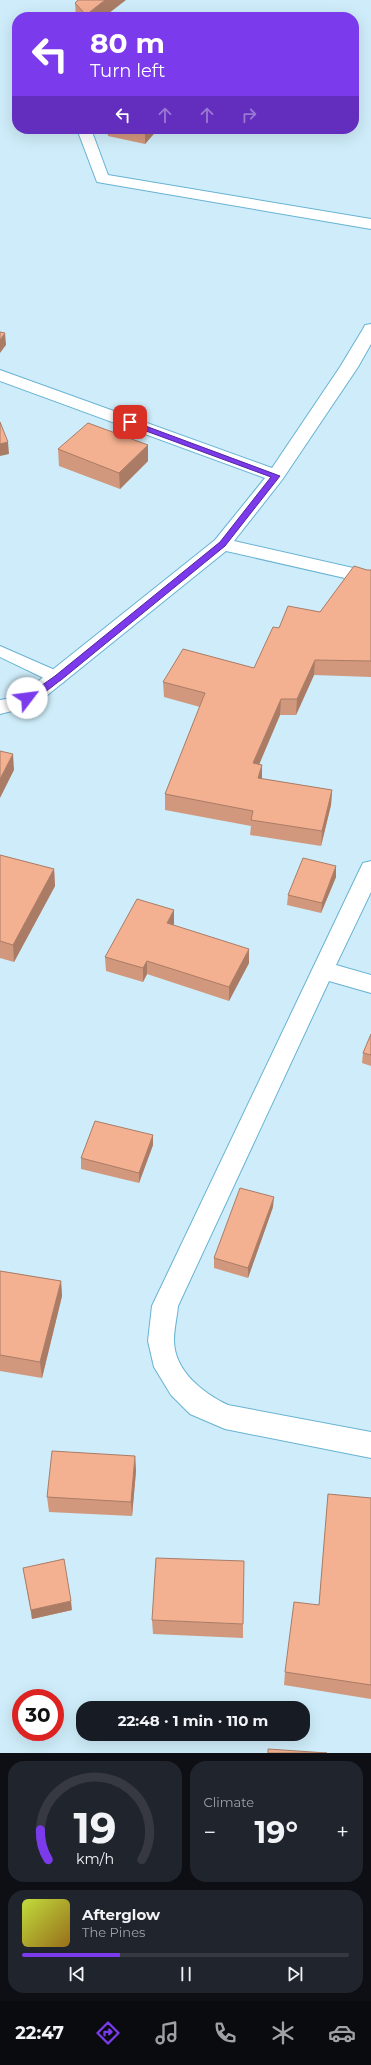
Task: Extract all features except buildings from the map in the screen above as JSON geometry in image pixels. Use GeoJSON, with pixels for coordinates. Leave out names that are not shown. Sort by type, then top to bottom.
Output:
{"type":"FeatureCollection","features":[{"type":"Feature","properties":{"kind":"street"},"geometry":{"type":"LineString","coordinates":[[86,134],[102,179],[371,224]]}},
{"type":"Feature","properties":{"kind":"street"},"geometry":{"type":"LineString","coordinates":[[0,707],[17,703],[38,692],[58,678],[222,544],[276,476],[349,367],[371,329]]}},
{"type":"Feature","properties":{"kind":"street"},"geometry":{"type":"LineString","coordinates":[[0,375],[276,476]]}},
{"type":"Feature","properties":{"kind":"street"},"geometry":{"type":"LineString","coordinates":[[222,544],[371,578]]}},
{"type":"Feature","properties":{"kind":"street"},"geometry":{"type":"LineString","coordinates":[[371,870],[322,970],[165,1306],[162,1341],[167,1367],[181,1388],[200,1405],[224,1417],[371,1445]]}},
{"type":"Feature","properties":{"kind":"street"},"geometry":{"type":"LineString","coordinates":[[322,970],[371,984]]}},
{"type":"Feature","properties":{"kind":"lane"},"geometry":{"type":"LineString","coordinates":[[0,651],[58,678]]}},
{"type":"Feature","properties":{"kind":"route"},"geometry":{"type":"LineString","coordinates":[[27,698],[58,678],[222,544],[276,476],[130,422]]}}]}
